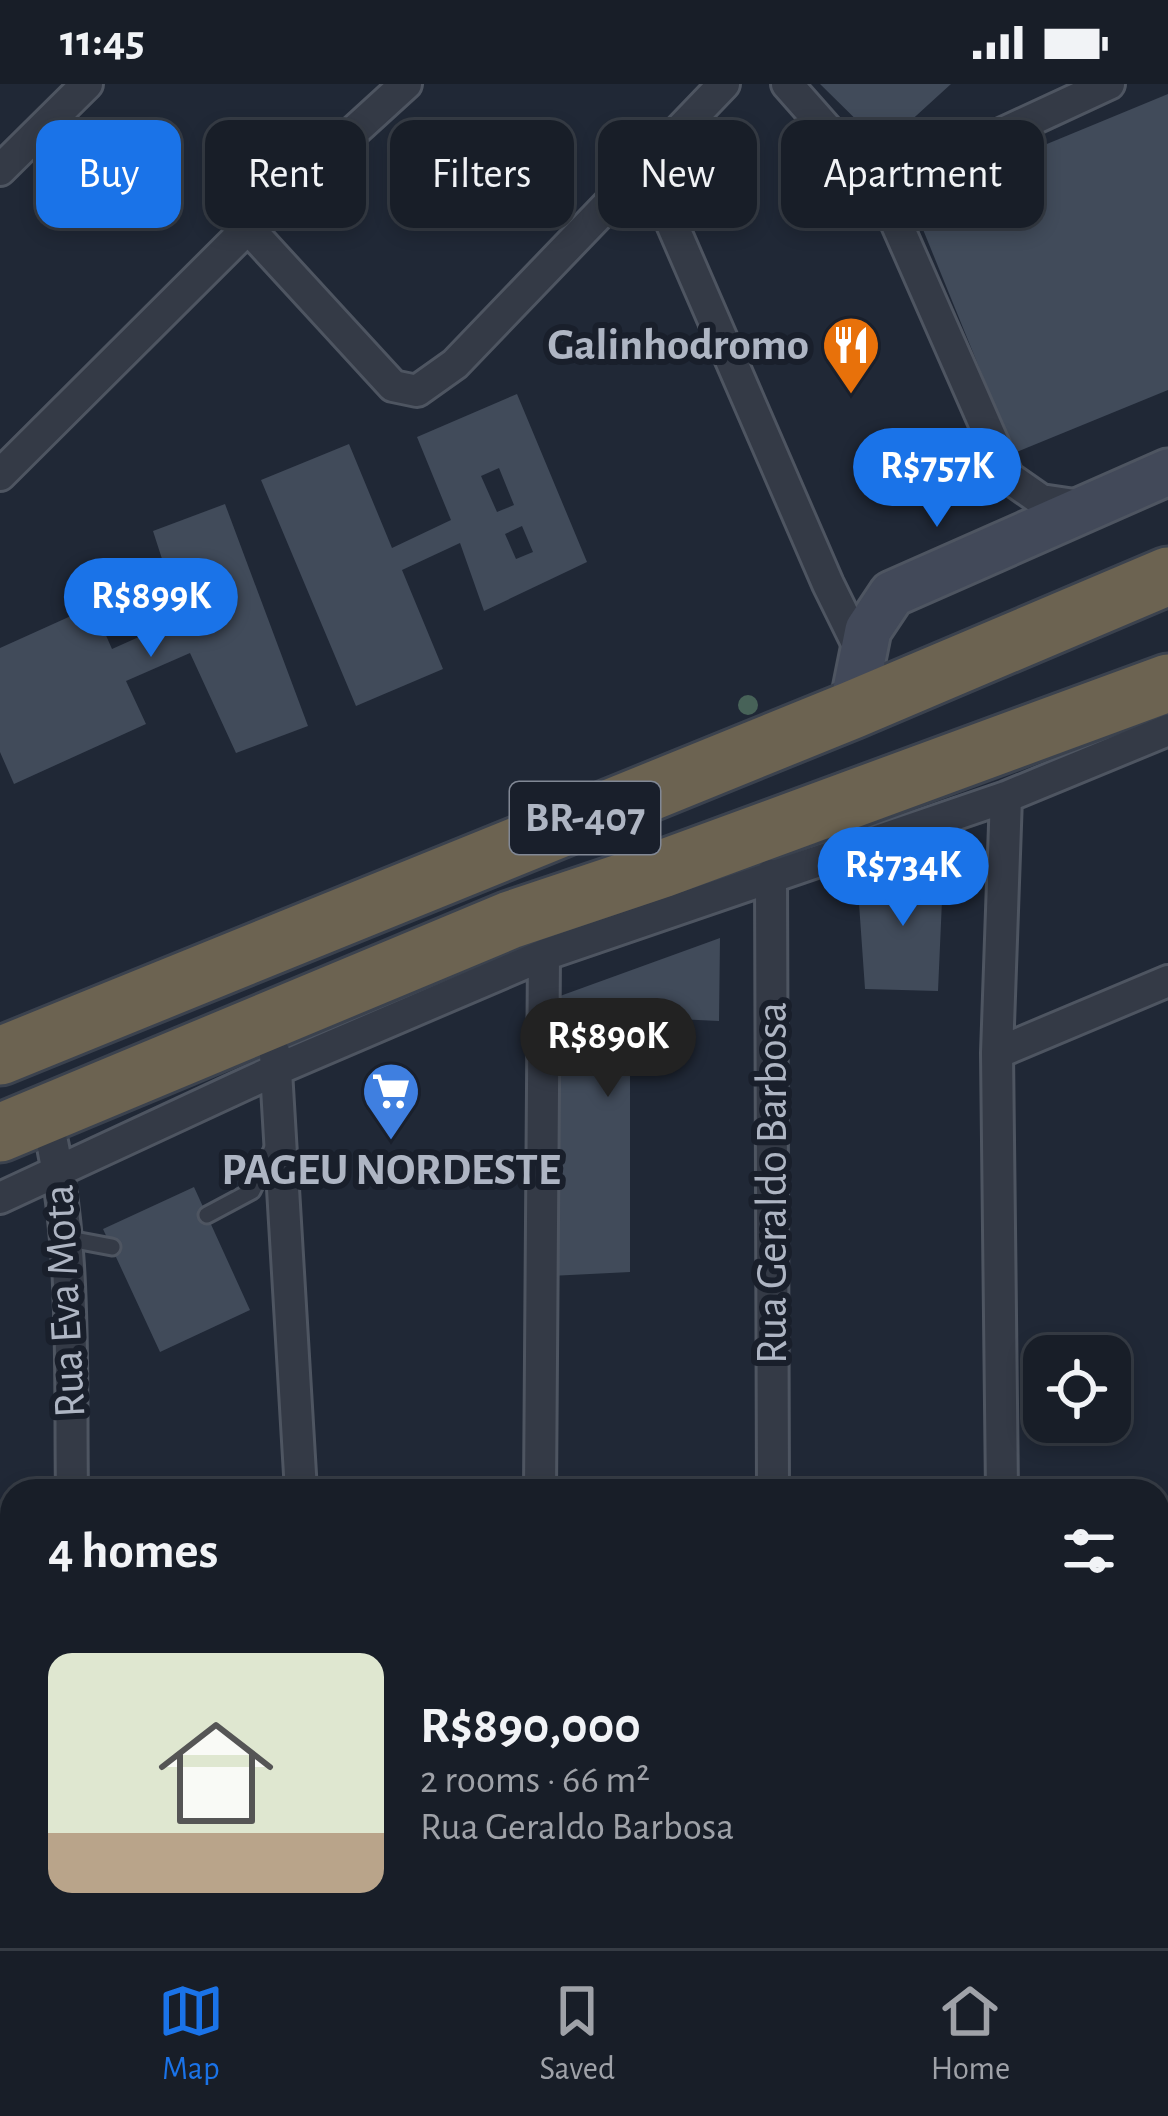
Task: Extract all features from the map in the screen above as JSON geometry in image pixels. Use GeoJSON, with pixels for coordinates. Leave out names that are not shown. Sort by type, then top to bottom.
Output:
{"type":"FeatureCollection","features":[{"type":"Feature","properties":{"kind":"highway","name":"BR-407"},"geometry":{"type":"LineString","coordinates":[[0,1056],[852,710],[1168,576]]}},
{"type":"Feature","properties":{"kind":"highway","name":"BR-407"},"geometry":{"type":"LineString","coordinates":[[23,1123],[272,1044],[509,920],[1168,683]]}},
{"type":"Feature","properties":{"kind":"street"},"geometry":{"type":"LineString","coordinates":[[0,170],[88,84]]}},
{"type":"Feature","properties":{"kind":"street"},"geometry":{"type":"LineString","coordinates":[[366,120],[406,84]]}},
{"type":"Feature","properties":{"kind":"street"},"geometry":{"type":"LineString","coordinates":[[689,120],[724,84]]}},
{"type":"Feature","properties":{"kind":"street"},"geometry":{"type":"LineString","coordinates":[[788,84],[819,120]]}},
{"type":"Feature","properties":{"kind":"street"},"geometry":{"type":"LineString","coordinates":[[1031,120],[1109,84]]}},
{"type":"Feature","properties":{"kind":"street"},"geometry":{"type":"LineString","coordinates":[[0,475],[248,228],[362,356],[401,390],[417,391],[455,364],[598,214]]}},
{"type":"Feature","properties":{"kind":"street"},"geometry":{"type":"LineString","coordinates":[[674,228],[861,651]]}},
{"type":"Feature","properties":{"kind":"street"},"geometry":{"type":"LineString","coordinates":[[901,228],[1008,477],[1041,500],[1094,507]]}},
{"type":"Feature","properties":{"kind":"street"},"geometry":{"type":"LineString","coordinates":[[852,710],[861,651],[880,608],[903,587],[1168,472]]}},
{"type":"Feature","properties":{"kind":"street"},"geometry":{"type":"LineString","coordinates":[[0,1198],[61,1172],[272,1044],[1006,797],[1168,730]]}},
{"type":"Feature","properties":{"kind":"street"},"geometry":{"type":"LineString","coordinates":[[904,778],[1006,797]]}},
{"type":"Feature","properties":{"kind":"street"},"geometry":{"type":"LineString","coordinates":[[1002,1479],[997,1053],[1006,797]]}},
{"type":"Feature","properties":{"kind":"street","name":"Rua Geraldo Barbosa"},"geometry":{"type":"LineString","coordinates":[[772,875],[773,1479]]}},
{"type":"Feature","properties":{"kind":"street"},"geometry":{"type":"LineString","coordinates":[[540,1479],[544,956]]}},
{"type":"Feature","properties":{"kind":"street"},"geometry":{"type":"LineString","coordinates":[[997,1053],[1168,981]]}},
{"type":"Feature","properties":{"kind":"street"},"geometry":{"type":"LineString","coordinates":[[272,1044],[281,1124],[300,1479]]}},
{"type":"Feature","properties":{"kind":"street","name":"Rua Eva Mota"},"geometry":{"type":"LineString","coordinates":[[23,1123],[61,1172],[72,1479]]}},
{"type":"Feature","properties":{"kind":"lane"},"geometry":{"type":"LineString","coordinates":[[207,1215],[252,1191],[281,1124]]}},
{"type":"Feature","properties":{"kind":"lane"},"geometry":{"type":"LineString","coordinates":[[64,1238],[112,1247]]}},
{"type":"Feature","properties":{"kind":"building"},"geometry":{"type":"Polygon","coordinates":[[[820,84],[951,84],[912,120],[857,120],[820,84]]]}},
{"type":"Feature","properties":{"kind":"building"},"geometry":{"type":"Polygon","coordinates":[[[1168,94],[1168,390],[1014,453],[922,228],[1044,228],[1044,145],[1168,94]]]}},
{"type":"Feature","properties":{"kind":"building"},"geometry":{"type":"Polygon","coordinates":[[[517,394],[587,562],[484,611],[460,543],[402,570],[443,669],[356,706],[261,480],[349,444],[392,548],[451,520],[417,437],[517,394]],[[499,468],[481,476],[497,512],[514,505],[499,468]],[[522,526],[505,534],[516,559],[533,552],[522,526]]]}},
{"type":"Feature","properties":{"kind":"building"},"geometry":{"type":"Polygon","coordinates":[[[225,504],[308,726],[236,753],[190,653],[126,681],[146,724],[14,784],[0,752],[0,648],[93,606],[112,649],[181,618],[153,531],[225,504]]]}},
{"type":"Feature","properties":{"kind":"building"},"geometry":{"type":"Polygon","coordinates":[[[944,855],[938,991],[865,989],[858,889],[944,855]]]}},
{"type":"Feature","properties":{"kind":"building"},"geometry":{"type":"Polygon","coordinates":[[[720,938],[719,1021],[635,1017],[630,1072],[630,1272],[550,1276],[549,1000],[720,938]]]}},
{"type":"Feature","properties":{"kind":"building"},"geometry":{"type":"Polygon","coordinates":[[[194,1187],[250,1310],[160,1352],[103,1229],[194,1187]]]}},
{"type":"Feature","properties":{"kind":"place","name":"Galinhodromo"},"geometry":{"type":"Point","coordinates":[851,396]}},
{"type":"Feature","properties":{"kind":"place","name":"PAGEU NORDESTE"},"geometry":{"type":"Point","coordinates":[391,1142]}}]}
